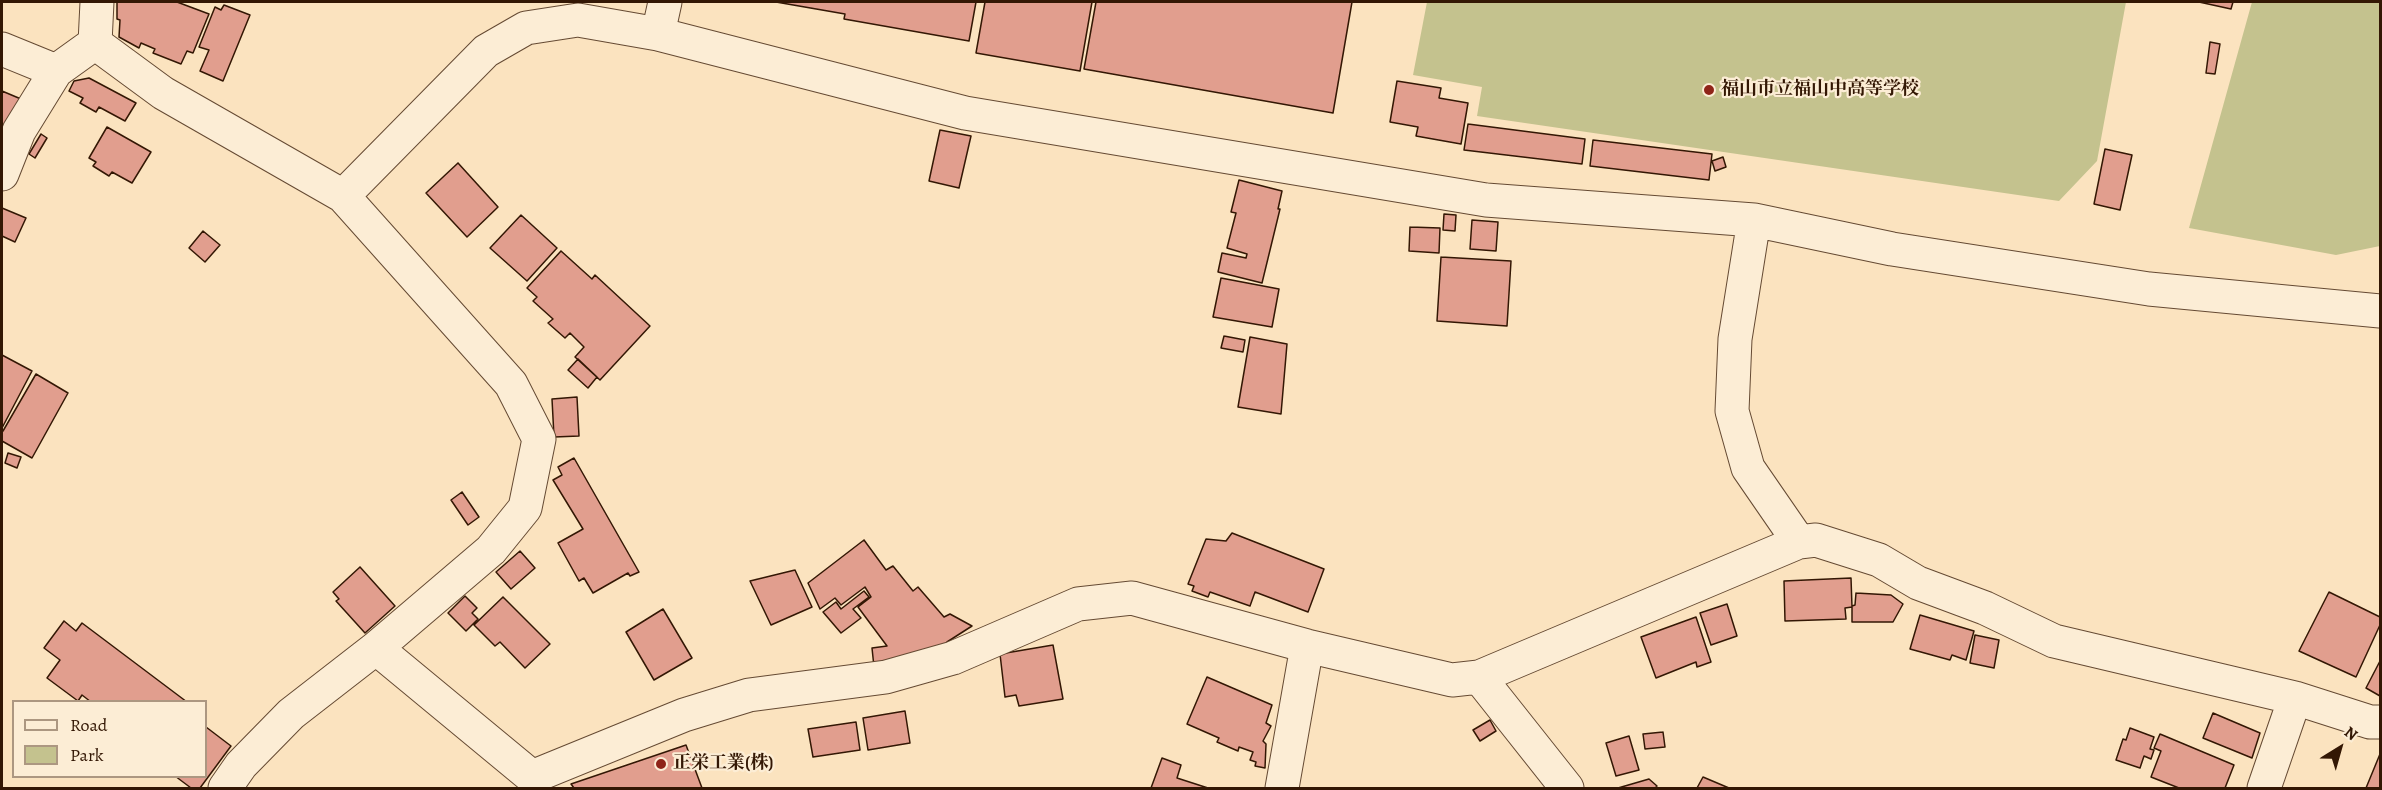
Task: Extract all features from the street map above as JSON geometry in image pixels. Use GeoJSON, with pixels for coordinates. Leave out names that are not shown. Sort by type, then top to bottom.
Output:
{"type":"FeatureCollection","features":[{"type":"Feature","properties":{"kind":"street"},"geometry":{"type":"LineString","coordinates":[[96,43],[97,2]]}},
{"type":"Feature","properties":{"kind":"street"},"geometry":{"type":"LineString","coordinates":[[658,34],[665,2]]}},
{"type":"Feature","properties":{"kind":"street"},"geometry":{"type":"LineString","coordinates":[[343,196],[486,51],[526,28],[578,20],[658,34],[965,114],[1486,200],[1754,220],[1892,249],[2149,289],[2380,311]]}},
{"type":"Feature","properties":{"kind":"street"},"geometry":{"type":"LineString","coordinates":[[2,174],[19,131],[56,71],[96,43]]}},
{"type":"Feature","properties":{"kind":"street"},"geometry":{"type":"LineString","coordinates":[[96,43],[163,93],[343,196],[511,384],[539,439],[525,508],[491,550],[376,648],[291,714],[241,765],[225,789]]}},
{"type":"Feature","properties":{"kind":"street"},"geometry":{"type":"LineString","coordinates":[[2,49],[56,71]]}},
{"type":"Feature","properties":{"kind":"street"},"geometry":{"type":"LineString","coordinates":[[1754,220],[1735,339],[1732,411],[1748,468],[1799,542]]}},
{"type":"Feature","properties":{"kind":"street"},"geometry":{"type":"LineString","coordinates":[[376,648],[536,783],[684,715],[749,695],[886,677],[953,658],[1078,604],[1132,598],[1307,646],[1452,680],[1479,677],[1799,542],[1816,540],[1879,560],[1918,583],[1985,608],[2054,641],[2295,698],[2370,722],[2380,722]]}},
{"type":"Feature","properties":{"kind":"street"},"geometry":{"type":"LineString","coordinates":[[1282,789],[1307,646]]}},
{"type":"Feature","properties":{"kind":"street"},"geometry":{"type":"LineString","coordinates":[[1479,677],[1567,789]]}},
{"type":"Feature","properties":{"kind":"street"},"geometry":{"type":"LineString","coordinates":[[2264,789],[2295,698]]}},
{"type":"Feature","properties":{"kind":"green space"},"geometry":{"type":"Polygon","coordinates":[[[1427,2],[2126,2],[2097,161],[2059,201],[1477,116],[1482,87],[1413,75],[1427,2]]]}},
{"type":"Feature","properties":{"kind":"green space"},"geometry":{"type":"Polygon","coordinates":[[[2252,2],[2380,2],[2380,246],[2336,255],[2189,228],[2252,2]]]}},
{"type":"Feature","properties":{"kind":"building"},"geometry":{"type":"Polygon","coordinates":[[[117,2],[177,2],[209,14],[193,53],[187,51],[181,64],[153,53],[155,49],[141,43],[139,48],[119,37],[120,20],[117,19],[117,2]]]}},
{"type":"Feature","properties":{"kind":"building"},"geometry":{"type":"Polygon","coordinates":[[[776,2],[976,2],[969,41],[844,19],[845,14],[776,2]]]}},
{"type":"Feature","properties":{"kind":"building"},"geometry":{"type":"Polygon","coordinates":[[[985,2],[1092,2],[1080,71],[976,53],[985,2]]]}},
{"type":"Feature","properties":{"kind":"building"},"geometry":{"type":"Polygon","coordinates":[[[1096,2],[1352,2],[1333,113],[1084,69],[1096,2]]]}},
{"type":"Feature","properties":{"kind":"building"},"geometry":{"type":"Polygon","coordinates":[[[2199,2],[2233,2],[2231,9],[2199,2]]]}},
{"type":"Feature","properties":{"kind":"building"},"geometry":{"type":"Polygon","coordinates":[[[224,5],[250,15],[223,81],[200,71],[209,50],[199,47],[215,7],[221,10],[224,5]]]}},
{"type":"Feature","properties":{"kind":"building"},"geometry":{"type":"Polygon","coordinates":[[[2210,42],[2220,44],[2215,74],[2206,73],[2210,42]]]}},
{"type":"Feature","properties":{"kind":"building"},"geometry":{"type":"Polygon","coordinates":[[[89,78],[136,103],[125,121],[99,107],[96,112],[80,103],[83,98],[69,91],[74,81],[89,78]]]}},
{"type":"Feature","properties":{"kind":"building"},"geometry":{"type":"Polygon","coordinates":[[[1397,81],[1441,88],[1439,98],[1468,103],[1461,144],[1416,136],[1418,127],[1390,122],[1397,81]]]}},
{"type":"Feature","properties":{"kind":"building"},"geometry":{"type":"Polygon","coordinates":[[[2,91],[21,99],[2,141],[2,91]]]}},
{"type":"Feature","properties":{"kind":"building"},"geometry":{"type":"Polygon","coordinates":[[[1468,124],[1585,139],[1582,164],[1464,150],[1468,124]]]}},
{"type":"Feature","properties":{"kind":"building"},"geometry":{"type":"Polygon","coordinates":[[[107,127],[151,152],[132,183],[112,172],[109,176],[93,166],[96,162],[89,158],[107,127]]]}},
{"type":"Feature","properties":{"kind":"building"},"geometry":{"type":"Polygon","coordinates":[[[940,130],[971,136],[959,188],[929,181],[940,130]]]}},
{"type":"Feature","properties":{"kind":"building"},"geometry":{"type":"Polygon","coordinates":[[[41,134],[47,138],[35,158],[29,154],[41,134]]]}},
{"type":"Feature","properties":{"kind":"building"},"geometry":{"type":"Polygon","coordinates":[[[1593,140],[1712,154],[1709,180],[1590,166],[1593,140]]]}},
{"type":"Feature","properties":{"kind":"building"},"geometry":{"type":"Polygon","coordinates":[[[2105,149],[2132,155],[2120,210],[2094,204],[2105,149]]]}},
{"type":"Feature","properties":{"kind":"building"},"geometry":{"type":"Polygon","coordinates":[[[1723,157],[1726,167],[1715,171],[1712,161],[1723,157]]]}},
{"type":"Feature","properties":{"kind":"building"},"geometry":{"type":"Polygon","coordinates":[[[458,163],[498,207],[467,237],[426,193],[458,163]]]}},
{"type":"Feature","properties":{"kind":"building"},"geometry":{"type":"Polygon","coordinates":[[[1239,180],[1282,191],[1278,209],[1280,209],[1262,283],[1218,272],[1222,253],[1246,258],[1247,254],[1227,248],[1236,213],[1231,212],[1239,180]]]}},
{"type":"Feature","properties":{"kind":"building"},"geometry":{"type":"Polygon","coordinates":[[[2,208],[26,218],[15,242],[2,236],[2,208]]]}},
{"type":"Feature","properties":{"kind":"building"},"geometry":{"type":"Polygon","coordinates":[[[1444,214],[1456,215],[1455,231],[1443,230],[1444,214]]]}},
{"type":"Feature","properties":{"kind":"building"},"geometry":{"type":"Polygon","coordinates":[[[521,215],[557,248],[527,281],[490,248],[521,215]]]}},
{"type":"Feature","properties":{"kind":"building"},"geometry":{"type":"Polygon","coordinates":[[[1472,220],[1498,222],[1496,251],[1470,249],[1472,220]]]}},
{"type":"Feature","properties":{"kind":"building"},"geometry":{"type":"Polygon","coordinates":[[[1410,227],[1440,228],[1439,253],[1409,251],[1410,227]]]}},
{"type":"Feature","properties":{"kind":"building"},"geometry":{"type":"Polygon","coordinates":[[[203,231],[220,245],[205,262],[189,248],[203,231]]]}},
{"type":"Feature","properties":{"kind":"building"},"geometry":{"type":"Polygon","coordinates":[[[561,251],[592,279],[595,275],[650,326],[600,380],[575,357],[584,347],[570,333],[565,338],[548,323],[553,319],[533,301],[537,297],[527,288],[561,251]]]}},
{"type":"Feature","properties":{"kind":"building"},"geometry":{"type":"Polygon","coordinates":[[[1441,257],[1511,261],[1507,326],[1437,321],[1441,257]]]}},
{"type":"Feature","properties":{"kind":"building"},"geometry":{"type":"Polygon","coordinates":[[[1221,278],[1279,289],[1272,327],[1213,317],[1221,278]]]}},
{"type":"Feature","properties":{"kind":"building"},"geometry":{"type":"Polygon","coordinates":[[[1224,336],[1245,340],[1243,352],[1221,348],[1224,336]]]}},
{"type":"Feature","properties":{"kind":"building"},"geometry":{"type":"Polygon","coordinates":[[[1250,337],[1287,344],[1281,414],[1238,407],[1250,337]]]}},
{"type":"Feature","properties":{"kind":"building"},"geometry":{"type":"Polygon","coordinates":[[[2,355],[32,371],[2,428],[2,355]]]}},
{"type":"Feature","properties":{"kind":"building"},"geometry":{"type":"Polygon","coordinates":[[[578,359],[597,377],[588,388],[568,370],[578,359]]]}},
{"type":"Feature","properties":{"kind":"building"},"geometry":{"type":"Polygon","coordinates":[[[36,374],[68,393],[32,458],[2,441],[2,429],[3,431],[36,374]]]}},
{"type":"Feature","properties":{"kind":"building"},"geometry":{"type":"Polygon","coordinates":[[[577,397],[579,436],[554,437],[552,399],[577,397]]]}},
{"type":"Feature","properties":{"kind":"building"},"geometry":{"type":"Polygon","coordinates":[[[8,453],[21,457],[17,468],[5,463],[8,453]]]}},
{"type":"Feature","properties":{"kind":"building"},"geometry":{"type":"Polygon","coordinates":[[[574,458],[639,572],[630,576],[628,573],[593,593],[584,578],[579,581],[558,543],[583,529],[553,480],[562,475],[558,467],[574,458]]]}},
{"type":"Feature","properties":{"kind":"building"},"geometry":{"type":"Polygon","coordinates":[[[462,492],[479,517],[468,525],[451,500],[462,492]]]}},
{"type":"Feature","properties":{"kind":"building"},"geometry":{"type":"Polygon","coordinates":[[[1232,533],[1324,569],[1308,612],[1255,592],[1250,606],[1210,592],[1208,597],[1192,591],[1194,586],[1188,584],[1206,539],[1226,541],[1232,533]]]}},
{"type":"Feature","properties":{"kind":"building"},"geometry":{"type":"Polygon","coordinates":[[[864,540],[886,570],[893,566],[913,591],[918,587],[944,617],[950,614],[972,626],[947,642],[948,644],[874,667],[872,648],[887,646],[858,607],[871,597],[865,587],[841,605],[835,598],[820,609],[808,583],[864,540]]]}},
{"type":"Feature","properties":{"kind":"building"},"geometry":{"type":"Polygon","coordinates":[[[520,551],[535,568],[511,589],[496,572],[520,551]]]}},
{"type":"Feature","properties":{"kind":"building"},"geometry":{"type":"Polygon","coordinates":[[[360,567],[395,606],[365,633],[336,601],[339,599],[333,592],[360,567]]]}},
{"type":"Feature","properties":{"kind":"building"},"geometry":{"type":"Polygon","coordinates":[[[795,570],[812,607],[771,625],[750,581],[795,570]]]}},
{"type":"Feature","properties":{"kind":"building"},"geometry":{"type":"Polygon","coordinates":[[[1851,578],[1852,607],[1845,608],[1846,619],[1785,621],[1784,581],[1851,578]]]}},
{"type":"Feature","properties":{"kind":"building"},"geometry":{"type":"Polygon","coordinates":[[[864,591],[869,597],[853,609],[861,618],[841,633],[823,612],[836,602],[841,609],[864,591]]]}},
{"type":"Feature","properties":{"kind":"building"},"geometry":{"type":"Polygon","coordinates":[[[2329,592],[2380,617],[2380,625],[2356,677],[2299,651],[2329,592]]]}},
{"type":"Feature","properties":{"kind":"building"},"geometry":{"type":"Polygon","coordinates":[[[1856,593],[1891,595],[1903,604],[1893,622],[1852,622],[1852,606],[1855,605],[1856,593]]]}},
{"type":"Feature","properties":{"kind":"building"},"geometry":{"type":"Polygon","coordinates":[[[465,596],[477,608],[472,613],[478,619],[466,631],[448,613],[465,596]]]}},
{"type":"Feature","properties":{"kind":"building"},"geometry":{"type":"Polygon","coordinates":[[[503,597],[550,644],[525,668],[500,642],[495,646],[474,625],[503,597]]]}},
{"type":"Feature","properties":{"kind":"building"},"geometry":{"type":"Polygon","coordinates":[[[1727,604],[1737,636],[1711,645],[1700,613],[1727,604]]]}},
{"type":"Feature","properties":{"kind":"building"},"geometry":{"type":"Polygon","coordinates":[[[663,609],[692,658],[654,680],[626,632],[663,609]]]}},
{"type":"Feature","properties":{"kind":"building"},"geometry":{"type":"Polygon","coordinates":[[[1920,615],[1974,631],[1966,660],[1952,655],[1950,660],[1910,649],[1920,615]]]}},
{"type":"Feature","properties":{"kind":"building"},"geometry":{"type":"Polygon","coordinates":[[[1696,617],[1711,662],[1697,667],[1696,662],[1656,678],[1641,637],[1696,617]]]}},
{"type":"Feature","properties":{"kind":"building"},"geometry":{"type":"Polygon","coordinates":[[[64,621],[76,631],[82,623],[184,700],[88,700],[82,695],[77,700],[47,678],[60,660],[44,648],[64,621]]]}},
{"type":"Feature","properties":{"kind":"building"},"geometry":{"type":"Polygon","coordinates":[[[1975,635],[1999,640],[1994,668],[1970,663],[1975,635]]]}},
{"type":"Feature","properties":{"kind":"building"},"geometry":{"type":"Polygon","coordinates":[[[1053,645],[1063,699],[1019,706],[1016,695],[1005,697],[1000,654],[1053,645]]]}},
{"type":"Feature","properties":{"kind":"building"},"geometry":{"type":"Polygon","coordinates":[[[2380,661],[2380,696],[2366,688],[2380,661]]]}},
{"type":"Feature","properties":{"kind":"building"},"geometry":{"type":"Polygon","coordinates":[[[1207,677],[1272,705],[1266,723],[1271,726],[1263,741],[1266,744],[1265,768],[1255,766],[1256,762],[1250,760],[1253,752],[1239,747],[1238,751],[1217,742],[1219,738],[1187,724],[1207,677]]]}},
{"type":"Feature","properties":{"kind":"building"},"geometry":{"type":"Polygon","coordinates":[[[905,711],[910,743],[868,750],[863,718],[905,711]]]}},
{"type":"Feature","properties":{"kind":"building"},"geometry":{"type":"Polygon","coordinates":[[[2213,713],[2260,733],[2252,758],[2203,738],[2213,713]]]}},
{"type":"Feature","properties":{"kind":"building"},"geometry":{"type":"Polygon","coordinates":[[[1490,720],[1496,731],[1480,741],[1473,730],[1490,720]]]}},
{"type":"Feature","properties":{"kind":"building"},"geometry":{"type":"Polygon","coordinates":[[[856,722],[860,750],[813,757],[808,729],[856,722]]]}},
{"type":"Feature","properties":{"kind":"building"},"geometry":{"type":"Polygon","coordinates":[[[207,728],[231,746],[200,788],[191,788],[178,778],[207,778],[207,728]]]}},
{"type":"Feature","properties":{"kind":"building"},"geometry":{"type":"Polygon","coordinates":[[[2130,728],[2154,737],[2150,749],[2154,750],[2151,759],[2144,756],[2140,768],[2116,760],[2123,739],[2126,740],[2130,728]]]}},
{"type":"Feature","properties":{"kind":"building"},"geometry":{"type":"Polygon","coordinates":[[[1663,732],[1665,747],[1645,749],[1643,734],[1663,732]]]}},
{"type":"Feature","properties":{"kind":"building"},"geometry":{"type":"Polygon","coordinates":[[[2160,734],[2234,765],[2225,788],[2179,788],[2151,777],[2161,751],[2154,748],[2160,734]]]}},
{"type":"Feature","properties":{"kind":"building"},"geometry":{"type":"Polygon","coordinates":[[[1629,736],[1639,770],[1616,776],[1606,743],[1629,736]]]}},
{"type":"Feature","properties":{"kind":"building","name":"正栄工業(株)"},"geometry":{"type":"Polygon","coordinates":[[[686,745],[702,788],[574,788],[571,784],[686,745]]]}},
{"type":"Feature","properties":{"kind":"building"},"geometry":{"type":"Polygon","coordinates":[[[2380,754],[2380,788],[2366,788],[2380,754]]]}},
{"type":"Feature","properties":{"kind":"building"},"geometry":{"type":"Polygon","coordinates":[[[1162,758],[1181,765],[1177,778],[1208,788],[1151,788],[1162,758]]]}},
{"type":"Feature","properties":{"kind":"building"},"geometry":{"type":"Polygon","coordinates":[[[1703,777],[1729,788],[1697,788],[1703,777]]]}},
{"type":"Feature","properties":{"kind":"building"},"geometry":{"type":"Polygon","coordinates":[[[1649,779],[1657,786],[1655,788],[1618,788],[1649,779]]]}},
{"type":"Feature","properties":{"kind":"place","name":"福山市立福山中高等学校"},"geometry":{"type":"Point","coordinates":[1709,90]}},
{"type":"Feature","properties":{"kind":"place","name":"正栄工業(株)"},"geometry":{"type":"Point","coordinates":[661,764]}}]}
